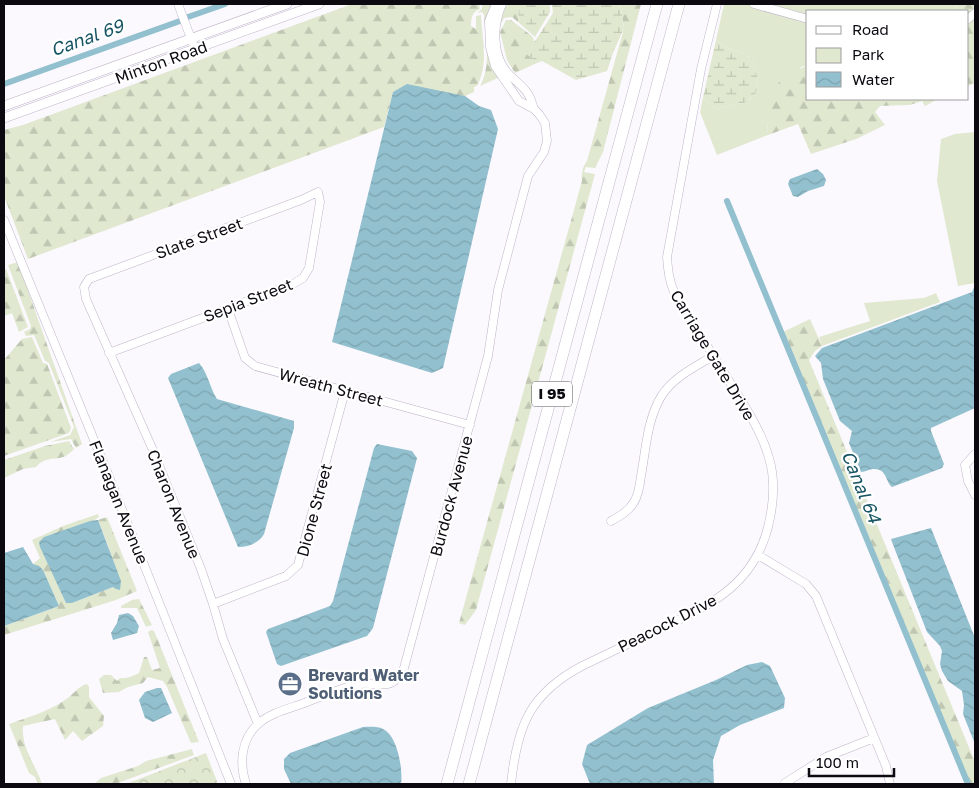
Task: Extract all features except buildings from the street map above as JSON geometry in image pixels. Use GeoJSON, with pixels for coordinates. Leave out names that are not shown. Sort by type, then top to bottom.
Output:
{"type":"FeatureCollection","features":[{"type":"Feature","properties":{"kind":"highway","name":"I 95"},"geometry":{"type":"LineString","coordinates":[[447,784],[657,4]]}},
{"type":"Feature","properties":{"kind":"highway","name":"I 95"},"geometry":{"type":"LineString","coordinates":[[468,784],[679,4]]}},
{"type":"Feature","properties":{"kind":"main road","name":"Minton Road"},"geometry":{"type":"LineString","coordinates":[[4,106],[287,4]]}},
{"type":"Feature","properties":{"kind":"main road","name":"Minton Road"},"geometry":{"type":"LineString","coordinates":[[4,118],[319,4]]}},
{"type":"Feature","properties":{"kind":"street"},"geometry":{"type":"LineString","coordinates":[[178,4],[195,50]]}},
{"type":"Feature","properties":{"kind":"street","name":"Burdock Avenue"},"geometry":{"type":"LineString","coordinates":[[496,4],[490,21],[495,66],[505,76],[524,88],[534,109]]}},
{"type":"Feature","properties":{"kind":"street","name":"Burdock Avenue"},"geometry":{"type":"LineString","coordinates":[[493,46],[497,16],[502,4]]}},
{"type":"Feature","properties":{"kind":"street","name":"Carriage Gate Drive"},"geometry":{"type":"LineString","coordinates":[[717,4],[701,69],[667,257],[668,274],[674,292],[754,423],[769,458],[773,480],[773,502],[767,535],[758,555]]}},
{"type":"Feature","properties":{"kind":"street"},"geometry":{"type":"LineString","coordinates":[[754,4],[767,5],[806,18]]}},
{"type":"Feature","properties":{"kind":"street","name":"Burdock Avenue"},"geometry":{"type":"LineString","coordinates":[[258,724],[271,716],[356,684],[388,684],[399,678],[404,668],[488,356],[498,290],[528,176],[544,152],[547,141],[545,123],[534,109],[519,101],[505,76]]}},
{"type":"Feature","properties":{"kind":"street"},"geometry":{"type":"LineString","coordinates":[[514,95],[524,88]]}},
{"type":"Feature","properties":{"kind":"street","name":"Slate Street"},"geometry":{"type":"LineString","coordinates":[[84,287],[89,279],[318,192]]}},
{"type":"Feature","properties":{"kind":"street","name":"Sepia Street"},"geometry":{"type":"LineString","coordinates":[[109,352],[228,309],[293,284],[303,278],[309,268],[320,202],[318,192]]}},
{"type":"Feature","properties":{"kind":"street","name":"Flanagan Avenue"},"geometry":{"type":"LineString","coordinates":[[4,220],[129,526],[231,784]]}},
{"type":"Feature","properties":{"kind":"street","name":"Charon Avenue"},"geometry":{"type":"LineString","coordinates":[[84,287],[86,299],[152,448],[213,604],[223,640],[258,724]]}},
{"type":"Feature","properties":{"kind":"street","name":"Wreath Street"},"geometry":{"type":"LineString","coordinates":[[228,309],[245,358],[255,366],[470,425]]}},
{"type":"Feature","properties":{"kind":"street"},"geometry":{"type":"LineString","coordinates":[[611,521],[628,510],[635,501],[639,488],[650,421],[655,406],[663,393],[680,376],[713,356]]}},
{"type":"Feature","properties":{"kind":"street","name":"Dione Street"},"geometry":{"type":"LineString","coordinates":[[213,604],[286,576],[298,565],[345,392]]}},
{"type":"Feature","properties":{"kind":"street"},"geometry":{"type":"LineString","coordinates":[[975,454],[965,465],[968,481],[975,494]]}},
{"type":"Feature","properties":{"kind":"street"},"geometry":{"type":"LineString","coordinates":[[758,555],[806,584],[816,596],[886,766],[890,784]]}},
{"type":"Feature","properties":{"kind":"street","name":"Peacock Drive"},"geometry":{"type":"LineString","coordinates":[[511,784],[514,758],[521,730],[530,712],[550,686],[562,676],[712,603],[739,581],[758,555]]}},
{"type":"Feature","properties":{"kind":"street"},"geometry":{"type":"LineString","coordinates":[[246,784],[242,768],[242,754],[248,736],[258,724]]}},
{"type":"Feature","properties":{"kind":"street"},"geometry":{"type":"LineString","coordinates":[[786,782],[826,757],[874,738]]}},
{"type":"Feature","properties":{"kind":"green space"},"geometry":{"type":"Polygon","coordinates":[[[352,4],[479,4],[480,9],[475,12],[471,20],[471,26],[476,29],[476,16],[481,15],[484,60],[481,78],[477,86],[474,87],[474,92],[465,96],[393,92],[384,127],[28,259],[4,196],[4,130],[23,125],[352,4]]]}},
{"type":"Feature","properties":{"kind":"green space"},"geometry":{"type":"Polygon","coordinates":[[[482,4],[519,4],[518,22],[512,17],[504,18],[497,32],[504,61],[511,72],[480,86],[484,78],[487,60],[484,15],[482,12],[477,13],[482,9],[482,4]]]}},
{"type":"Feature","properties":{"kind":"green space"},"geometry":{"type":"Polygon","coordinates":[[[519,4],[550,4],[550,12],[535,37],[518,22],[519,4]]]}},
{"type":"Feature","properties":{"kind":"green space"},"geometry":{"type":"Polygon","coordinates":[[[552,4],[620,4],[624,28],[607,71],[576,80],[542,61],[537,63],[527,54],[553,13],[552,4]]]}},
{"type":"Feature","properties":{"kind":"green space"},"geometry":{"type":"Polygon","coordinates":[[[620,4],[641,4],[603,152],[595,168],[586,167],[584,172],[595,174],[476,610],[465,625],[459,623],[582,181],[584,165],[587,161],[624,28],[620,4]]]}},
{"type":"Feature","properties":{"kind":"green space"},"geometry":{"type":"Polygon","coordinates":[[[724,4],[956,4],[957,10],[806,10],[806,66],[801,67],[767,122],[768,135],[717,155],[700,112],[703,97],[717,109],[747,102],[756,93],[758,80],[752,59],[740,52],[729,49],[716,40],[724,4]]]}},
{"type":"Feature","properties":{"kind":"green space"},"geometry":{"type":"Polygon","coordinates":[[[956,4],[975,4],[975,83],[969,86],[969,10],[957,10],[956,4]]]}},
{"type":"Feature","properties":{"kind":"green space"},"geometry":{"type":"Polygon","coordinates":[[[506,20],[511,20],[532,36],[535,42],[527,54],[537,63],[515,73],[507,60],[500,32],[506,20]]]}},
{"type":"Feature","properties":{"kind":"green space"},"geometry":{"type":"Polygon","coordinates":[[[716,40],[729,49],[740,52],[752,59],[758,80],[756,93],[747,102],[717,109],[703,97],[716,40]]]}},
{"type":"Feature","properties":{"kind":"green space"},"geometry":{"type":"Polygon","coordinates":[[[806,66],[806,100],[936,100],[925,106],[922,101],[910,105],[880,106],[875,112],[885,125],[856,139],[811,154],[798,124],[768,135],[767,122],[770,102],[781,78],[806,66]]]}},
{"type":"Feature","properties":{"kind":"green space"},"geometry":{"type":"Polygon","coordinates":[[[975,132],[975,283],[958,286],[937,181],[941,139],[955,134],[975,132]]]}},
{"type":"Feature","properties":{"kind":"green space"},"geometry":{"type":"Polygon","coordinates":[[[18,262],[82,444],[76,448],[71,439],[50,442],[70,435],[74,427],[49,363],[45,361],[34,335],[26,336],[24,332],[30,329],[31,326],[8,265],[18,262]]]}},
{"type":"Feature","properties":{"kind":"green space"},"geometry":{"type":"Polygon","coordinates":[[[6,269],[28,327],[19,332],[12,313],[4,316],[4,270],[6,269]]]}},
{"type":"Feature","properties":{"kind":"green space"},"geometry":{"type":"Polygon","coordinates":[[[936,293],[940,302],[822,346],[819,337],[870,321],[864,303],[924,298],[936,293]]]}},
{"type":"Feature","properties":{"kind":"green space"},"geometry":{"type":"Polygon","coordinates":[[[810,319],[822,346],[815,351],[809,360],[975,762],[975,784],[969,784],[781,333],[810,319]]]}},
{"type":"Feature","properties":{"kind":"green space"},"geometry":{"type":"Polygon","coordinates":[[[32,337],[43,363],[47,364],[71,428],[69,433],[4,456],[4,360],[22,339],[32,337]]]}},
{"type":"Feature","properties":{"kind":"green space"},"geometry":{"type":"Polygon","coordinates":[[[69,441],[74,449],[66,456],[45,460],[36,467],[23,469],[4,478],[4,460],[45,446],[69,441]]]}},
{"type":"Feature","properties":{"kind":"green space"},"geometry":{"type":"Polygon","coordinates":[[[98,514],[99,517],[93,521],[44,537],[66,603],[72,603],[113,587],[109,548],[98,520],[107,517],[137,591],[116,600],[4,635],[4,626],[59,606],[43,570],[33,564],[40,558],[32,540],[63,526],[98,514]]]}},
{"type":"Feature","properties":{"kind":"green space"},"geometry":{"type":"Polygon","coordinates":[[[139,599],[152,625],[146,627],[137,608],[121,608],[121,606],[132,600],[139,599]]]}},
{"type":"Feature","properties":{"kind":"green space"},"geometry":{"type":"Polygon","coordinates":[[[154,631],[157,638],[199,742],[191,743],[163,681],[148,677],[143,683],[128,687],[119,692],[103,693],[99,679],[104,675],[111,675],[117,681],[120,678],[128,678],[137,674],[144,657],[147,657],[152,670],[160,668],[148,632],[154,631]]]}},
{"type":"Feature","properties":{"kind":"green space"},"geometry":{"type":"Polygon","coordinates":[[[87,684],[89,687],[89,697],[104,716],[103,726],[82,741],[73,731],[65,740],[55,719],[23,726],[24,742],[42,784],[38,784],[35,777],[29,773],[9,724],[52,708],[87,684]]]}},
{"type":"Feature","properties":{"kind":"green space"},"geometry":{"type":"Polygon","coordinates":[[[192,749],[194,755],[115,784],[94,784],[101,778],[138,766],[146,761],[192,749]]]}},
{"type":"Feature","properties":{"kind":"green space"},"geometry":{"type":"Polygon","coordinates":[[[206,753],[218,784],[126,784],[206,753]]]}},
{"type":"Feature","properties":{"kind":"water"},"geometry":{"type":"Polygon","coordinates":[[[407,84],[465,96],[479,106],[491,110],[498,129],[443,368],[432,373],[332,342],[393,92],[407,84]]]}},
{"type":"Feature","properties":{"kind":"water"},"geometry":{"type":"Polygon","coordinates":[[[817,169],[826,180],[824,186],[808,191],[798,197],[793,196],[788,184],[790,179],[817,169]]]}},
{"type":"Feature","properties":{"kind":"water"},"geometry":{"type":"Polygon","coordinates":[[[975,285],[975,408],[931,428],[944,464],[942,468],[892,487],[878,469],[861,472],[849,443],[852,431],[840,421],[823,379],[821,363],[815,356],[822,348],[972,292],[975,285]]]}},
{"type":"Feature","properties":{"kind":"water"},"geometry":{"type":"Polygon","coordinates":[[[199,363],[205,371],[217,399],[294,421],[294,428],[264,534],[256,542],[246,546],[238,547],[168,378],[171,374],[199,363]]]}},
{"type":"Feature","properties":{"kind":"water"},"geometry":{"type":"Polygon","coordinates":[[[377,444],[412,451],[417,458],[373,628],[367,636],[281,666],[277,664],[266,632],[268,629],[330,606],[333,601],[374,448],[377,444]]]}},
{"type":"Feature","properties":{"kind":"water"},"geometry":{"type":"Polygon","coordinates":[[[98,520],[121,581],[120,590],[113,587],[72,603],[66,603],[39,542],[44,537],[98,520]]]}},
{"type":"Feature","properties":{"kind":"water"},"geometry":{"type":"Polygon","coordinates":[[[931,528],[975,638],[975,744],[963,714],[962,691],[948,681],[942,671],[940,664],[942,651],[940,646],[927,632],[891,539],[931,528]]]}},
{"type":"Feature","properties":{"kind":"water"},"geometry":{"type":"Polygon","coordinates":[[[23,547],[33,564],[43,570],[59,606],[4,626],[4,553],[23,547]]]}},
{"type":"Feature","properties":{"kind":"water"},"geometry":{"type":"Polygon","coordinates":[[[128,613],[133,616],[139,626],[137,633],[113,640],[111,633],[119,615],[128,613]]]}},
{"type":"Feature","properties":{"kind":"water"},"geometry":{"type":"Polygon","coordinates":[[[762,662],[770,666],[785,698],[784,708],[740,725],[721,736],[713,760],[714,784],[590,784],[582,764],[587,745],[648,708],[747,665],[762,662]]]}},
{"type":"Feature","properties":{"kind":"water"},"geometry":{"type":"Polygon","coordinates":[[[161,688],[172,713],[153,722],[145,718],[139,700],[145,692],[161,688]]]}},
{"type":"Feature","properties":{"kind":"water"},"geometry":{"type":"Polygon","coordinates":[[[363,727],[381,728],[392,739],[400,762],[401,784],[291,784],[284,769],[284,759],[290,753],[363,727]]]}},
{"type":"Feature","properties":{"kind":"waterway","name":"Canal 69"},"geometry":{"type":"LineString","coordinates":[[188,17],[225,4]]}},
{"type":"Feature","properties":{"kind":"waterway","name":"Canal 69"},"geometry":{"type":"LineString","coordinates":[[4,84],[180,21]]}},
{"type":"Feature","properties":{"kind":"waterway","name":"Canal 64"},"geometry":{"type":"LineString","coordinates":[[727,201],[968,784]]}},
{"type":"Feature","properties":{"kind":"place","name":"Brevard Water Solutions"},"geometry":{"type":"Point","coordinates":[290,684]}}]}
